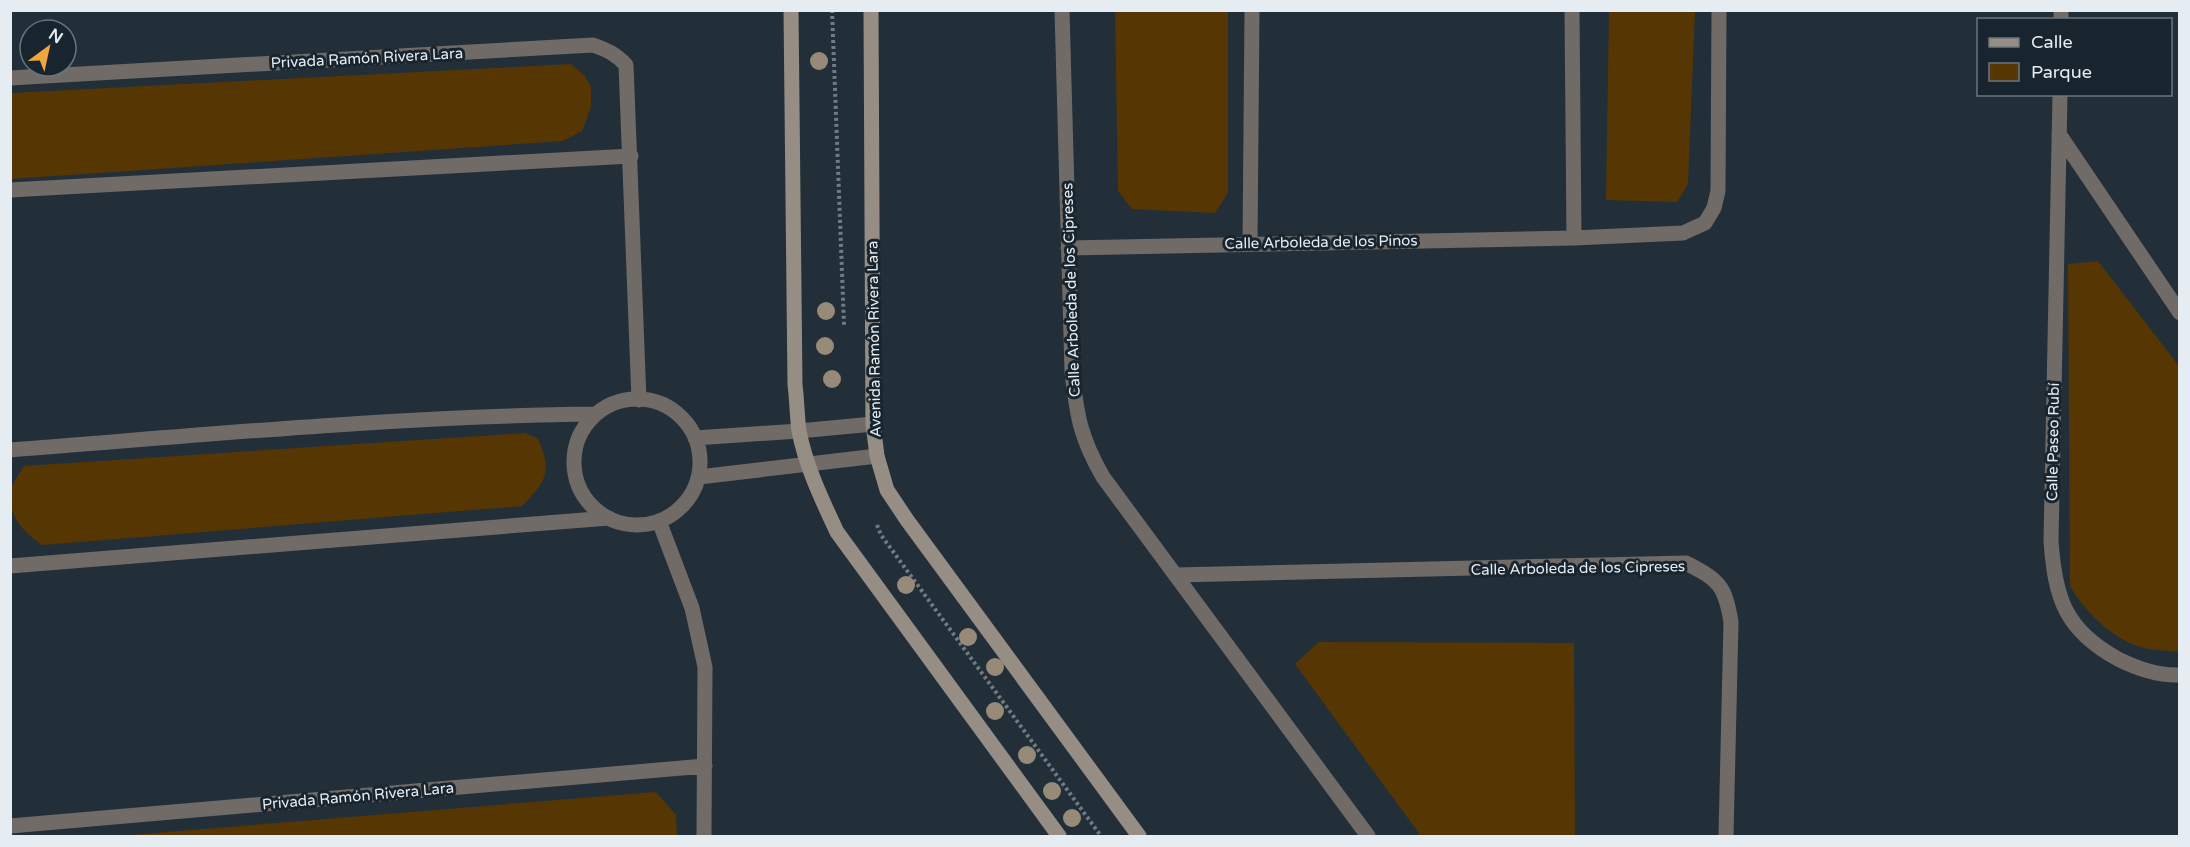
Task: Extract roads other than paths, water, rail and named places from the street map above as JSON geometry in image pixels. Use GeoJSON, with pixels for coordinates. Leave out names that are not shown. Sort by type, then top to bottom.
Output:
{"type":"FeatureCollection","features":[{"type":"Feature","properties":{"kind":"street"},"geometry":{"type":"LineString","coordinates":[[791,10],[795,385],[799,431],[808,462],[819,495],[837,532],[1059,837]]}},
{"type":"Feature","properties":{"kind":"street","name":"Avenida Ramón Rivera Lara"},"geometry":{"type":"LineString","coordinates":[[871,10],[873,424],[877,456],[887,490],[1139,837]]}},
{"type":"Feature","properties":{"kind":"street","name":"Calle Arboleda de los Cipreses"},"geometry":{"type":"LineString","coordinates":[[1062,10],[1072,372],[1077,418],[1083,436],[1103,477],[1368,837]]}},
{"type":"Feature","properties":{"kind":"street"},"geometry":{"type":"LineString","coordinates":[[1250,243],[1252,10]]}},
{"type":"Feature","properties":{"kind":"street"},"geometry":{"type":"LineString","coordinates":[[1572,10],[1574,238]]}},
{"type":"Feature","properties":{"kind":"street","name":"Calle Arboleda de los Pinos"},"geometry":{"type":"LineString","coordinates":[[1068,248],[1683,234],[1705,223],[1714,208],[1718,192],[1719,10]]}},
{"type":"Feature","properties":{"kind":"street","name":"Privada Ramón Rivera Lara"},"geometry":{"type":"LineString","coordinates":[[10,78],[593,45],[617,55],[626,65],[639,400]]}},
{"type":"Feature","properties":{"kind":"street","name":"Calle Paseo Rubí"},"geometry":{"type":"LineString","coordinates":[[2060,96],[2051,541],[2054,571],[2062,601],[2076,628],[2095,646],[2130,665],[2168,676],[2180,675]]}},
{"type":"Feature","properties":{"kind":"street"},"geometry":{"type":"LineString","coordinates":[[2059,134],[2180,313]]}},
{"type":"Feature","properties":{"kind":"street"},"geometry":{"type":"LineString","coordinates":[[10,190],[631,156]]}},
{"type":"Feature","properties":{"kind":"street"},"geometry":{"type":"LineString","coordinates":[[639,400],[657,403],[673,411],[695,438],[700,457],[699,477],[684,504],[673,514],[659,521],[642,525],[625,524],[609,519],[595,509],[584,496],[577,480],[574,464],[576,447],[582,431],[595,414],[622,401],[639,400]]}},
{"type":"Feature","properties":{"kind":"street"},"geometry":{"type":"LineString","coordinates":[[10,450],[344,424],[595,414]]}},
{"type":"Feature","properties":{"kind":"street"},"geometry":{"type":"LineString","coordinates":[[695,438],[873,424]]}},
{"type":"Feature","properties":{"kind":"street"},"geometry":{"type":"LineString","coordinates":[[699,477],[808,462],[877,456]]}},
{"type":"Feature","properties":{"kind":"street"},"geometry":{"type":"LineString","coordinates":[[10,566],[609,519]]}},
{"type":"Feature","properties":{"kind":"street"},"geometry":{"type":"LineString","coordinates":[[659,521],[692,608],[705,667],[704,837]]}},
{"type":"Feature","properties":{"kind":"street","name":"Calle Arboleda de los Cipreses"},"geometry":{"type":"LineString","coordinates":[[1176,575],[1686,563],[1711,576],[1727,597],[1731,622],[1726,837]]}},
{"type":"Feature","properties":{"kind":"street","name":"Privada Ramón Rivera Lara"},"geometry":{"type":"LineString","coordinates":[[10,826],[705,766]]}}]}
